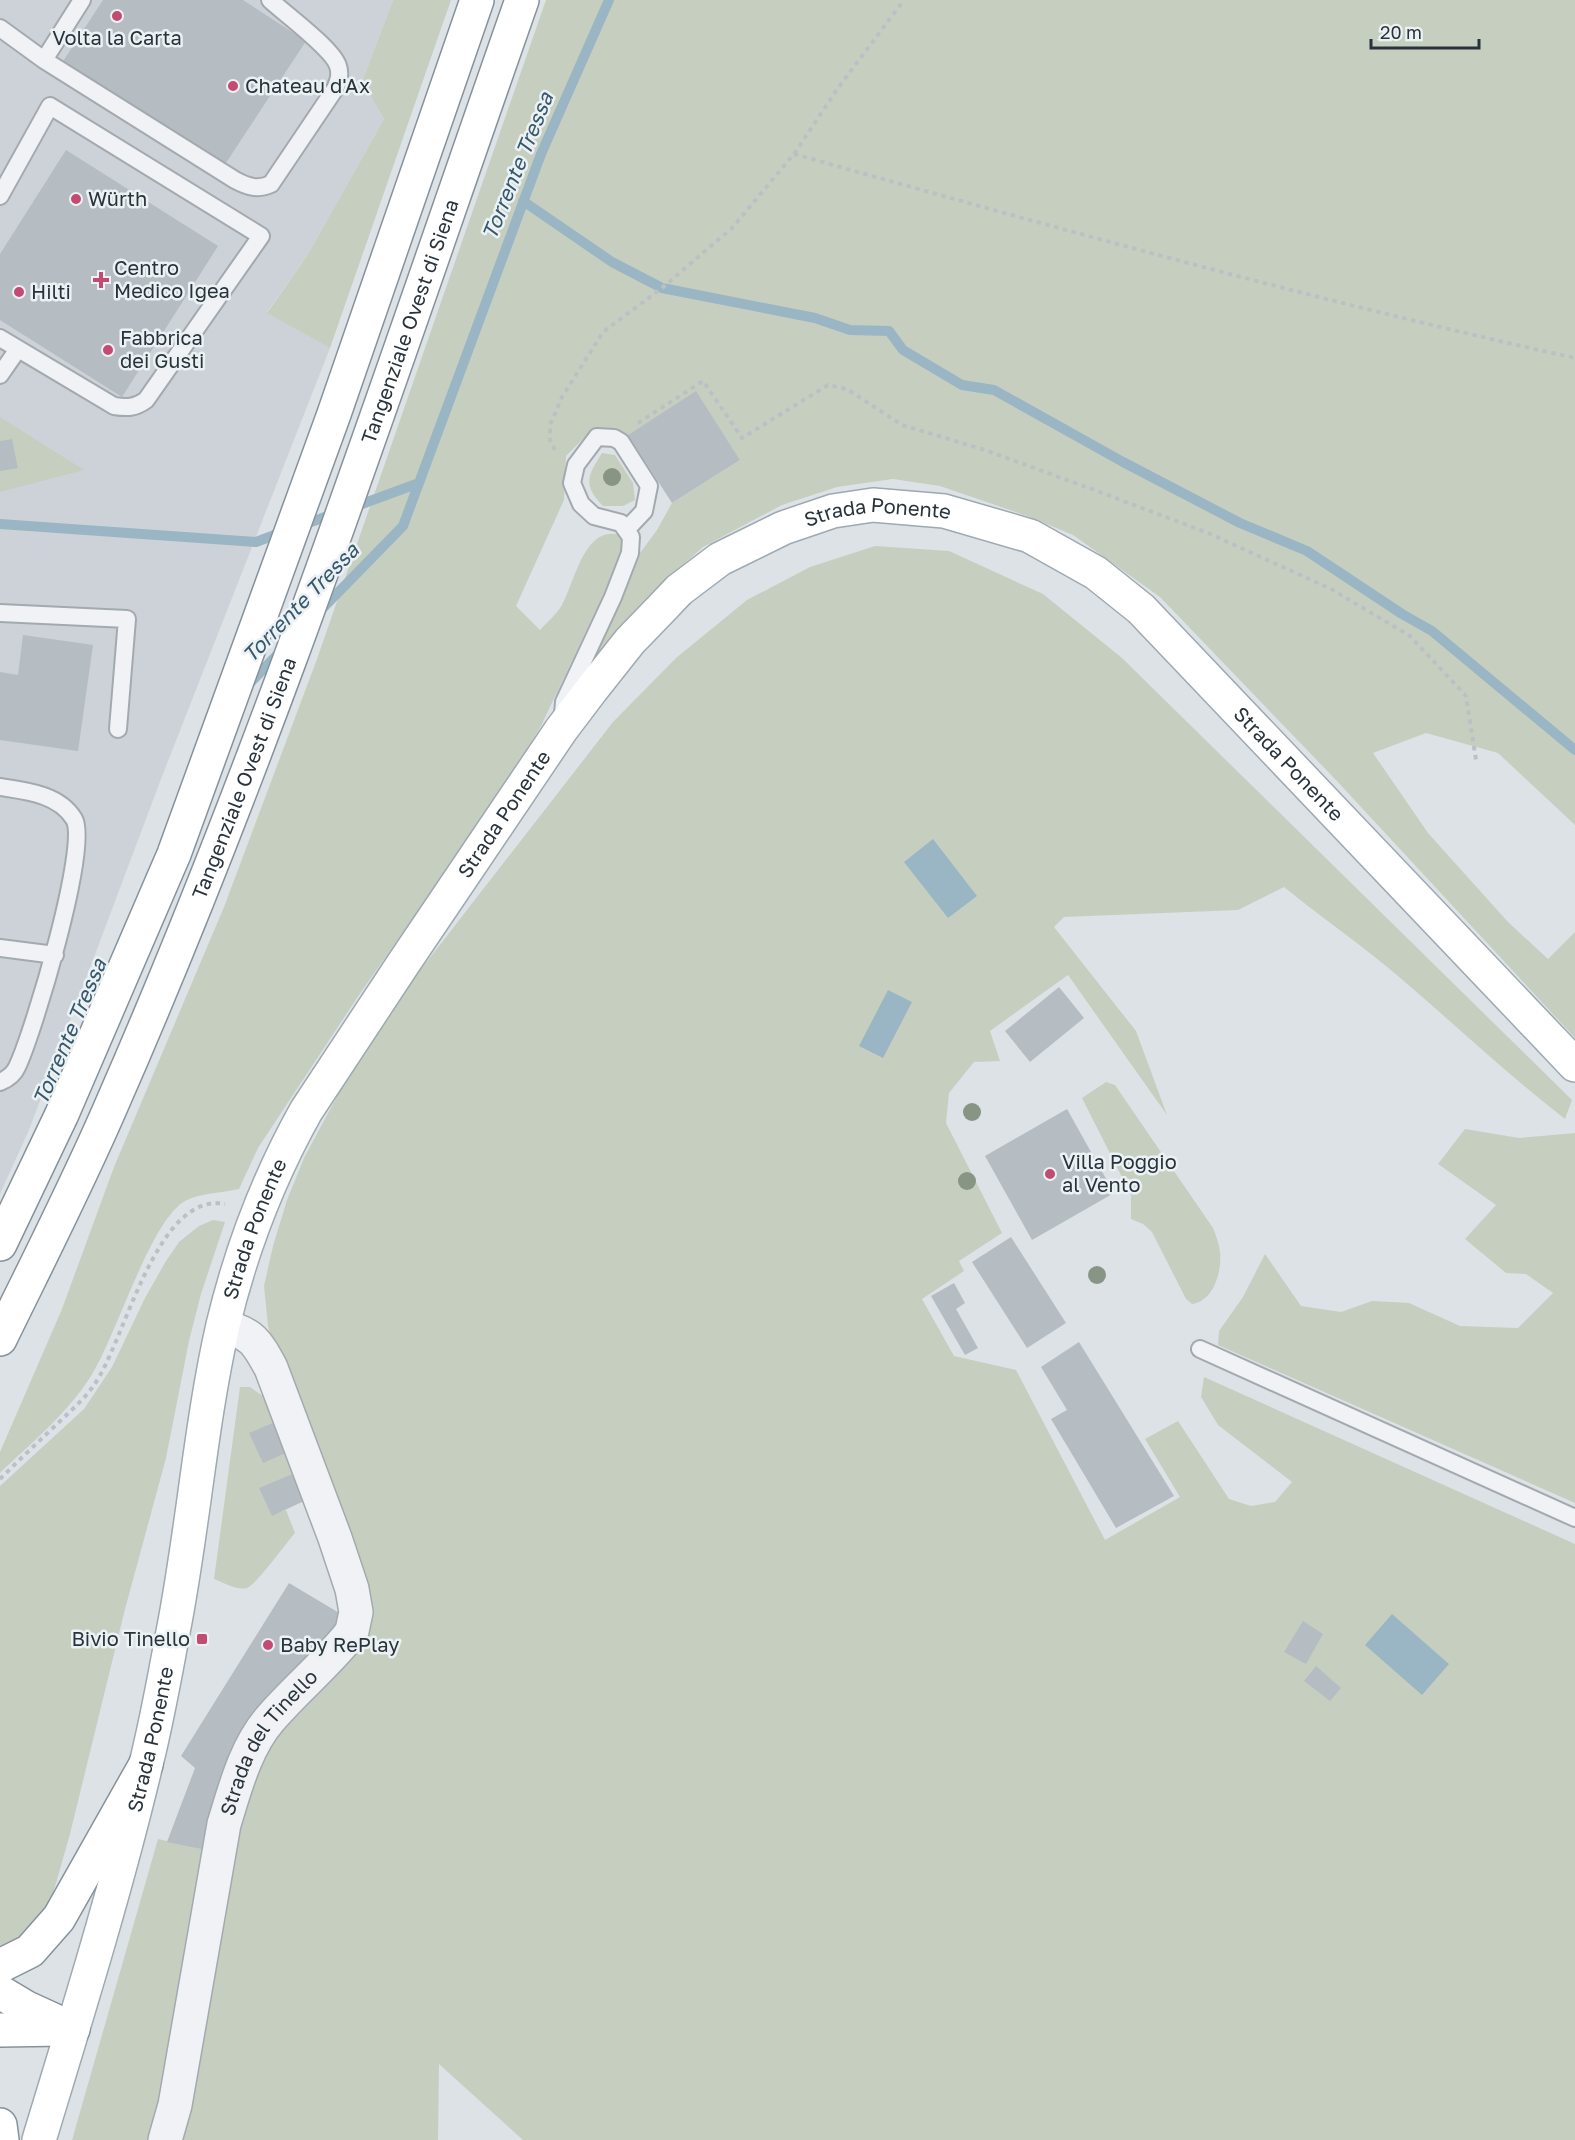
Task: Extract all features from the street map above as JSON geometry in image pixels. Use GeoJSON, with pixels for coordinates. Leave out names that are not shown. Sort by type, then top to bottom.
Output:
{"type":"FeatureCollection","features":[{"type":"Feature","properties":{"kind":"main road","name":"Tangenziale Ovest di Siena"},"geometry":{"type":"LineString","coordinates":[[0,1244],[62,1114],[174,854],[334,414],[477,0]]}},
{"type":"Feature","properties":{"kind":"main road","name":"Tangenziale Ovest di Siena"},"geometry":{"type":"LineString","coordinates":[[0,1339],[111,1107],[160,993],[208,871],[294,648],[522,0]]}},
{"type":"Feature","properties":{"kind":"main road","name":"Strada Ponente"},"geometry":{"type":"LineString","coordinates":[[39,2140],[111,1896],[146,1764],[174,1628],[201,1447],[223,1327],[235,1281],[262,1198],[306,1111],[561,730],[630,641],[679,590],[720,559],[783,528],[833,511],[873,505],[944,512],[1030,536],[1096,573],[1141,609],[1575,1065]]}},
{"type":"Feature","properties":{"kind":"main road"},"geometry":{"type":"LineString","coordinates":[[0,1966],[30,1951],[59,1918],[146,1764]]}},
{"type":"Feature","properties":{"kind":"main road"},"geometry":{"type":"LineString","coordinates":[[0,1992],[25,2007],[73,2029]]}},
{"type":"Feature","properties":{"kind":"main road"},"geometry":{"type":"LineString","coordinates":[[0,2030],[73,2029]]}},
{"type":"Feature","properties":{"kind":"main road"},"geometry":{"type":"LineString","coordinates":[[0,2126],[2,2140]]}},
{"type":"Feature","properties":{"kind":"street","name":"Strada del Tinello"},"geometry":{"type":"LineString","coordinates":[[165,2140],[175,2105],[224,1824],[237,1782],[253,1745],[269,1720],[347,1638],[352,1631],[356,1612],[352,1589],[336,1538],[271,1368],[258,1344],[248,1335],[223,1327]]}},
{"type":"Feature","properties":{"kind":"lane"},"geometry":{"type":"LineString","coordinates":[[44,60],[82,0]]}},
{"type":"Feature","properties":{"kind":"lane"},"geometry":{"type":"LineString","coordinates":[[0,28],[44,60],[235,180],[248,187],[263,188],[271,184],[335,89],[339,77],[338,65],[329,52],[270,0]]}},
{"type":"Feature","properties":{"kind":"lane"},"geometry":{"type":"LineString","coordinates":[[0,196],[50,106],[261,236],[146,400],[139,405],[127,408],[114,406],[0,338]]}},
{"type":"Feature","properties":{"kind":"lane"},"geometry":{"type":"LineString","coordinates":[[0,375],[18,349]]}},
{"type":"Feature","properties":{"kind":"lane"},"geometry":{"type":"LineString","coordinates":[[561,730],[564,702],[613,597],[630,553],[631,537],[626,530],[621,523],[594,516],[581,504],[572,483],[576,465],[597,437],[614,438],[621,442],[649,486],[644,511],[626,530]]}},
{"type":"Feature","properties":{"kind":"lane"},"geometry":{"type":"LineString","coordinates":[[0,614],[127,619],[118,729]]}},
{"type":"Feature","properties":{"kind":"lane"},"geometry":{"type":"LineString","coordinates":[[0,787],[28,792],[61,804],[74,819],[78,833],[55,955],[16,1070],[0,1082]]}},
{"type":"Feature","properties":{"kind":"lane"},"geometry":{"type":"LineString","coordinates":[[0,948],[55,955]]}},
{"type":"Feature","properties":{"kind":"lane"},"geometry":{"type":"LineString","coordinates":[[1200,1349],[1575,1518]]}},
{"type":"Feature","properties":{"kind":"path"},"geometry":{"type":"LineString","coordinates":[[572,483],[550,440],[550,425],[562,397],[603,332],[672,281],[732,228],[794,154],[838,88],[904,0]]}},
{"type":"Feature","properties":{"kind":"path"},"geometry":{"type":"LineString","coordinates":[[794,154],[1112,244],[1481,337],[1575,358]]}},
{"type":"Feature","properties":{"kind":"path"},"geometry":{"type":"LineString","coordinates":[[614,438],[703,381],[742,438],[828,385],[847,389],[902,425],[985,450],[1208,533],[1331,589],[1410,636],[1466,696],[1476,760]]}},
{"type":"Feature","properties":{"kind":"path"},"geometry":{"type":"LineString","coordinates":[[0,1479],[77,1406],[95,1384],[107,1363],[151,1263],[178,1221],[201,1206],[220,1203],[256,1218]]}},
{"type":"Feature","properties":{"kind":"shaded area"},"geometry":{"type":"Polygon","coordinates":[[[0,0],[393,0],[362,82],[384,119],[307,256],[267,312],[330,348],[161,779],[29,1130],[0,1194],[0,0]]]}},
{"type":"Feature","properties":{"kind":"green space"},"geometry":{"type":"Polygon","coordinates":[[[393,0],[451,0],[330,348],[267,313],[307,256],[384,119],[362,82],[393,0]]]}},
{"type":"Feature","properties":{"kind":"green space"},"geometry":{"type":"Polygon","coordinates":[[[546,0],[1575,0],[1575,825],[1498,753],[1426,733],[1373,753],[1428,833],[1508,922],[1548,959],[1575,932],[1575,1038],[1336,780],[1160,597],[1073,535],[1030,517],[940,486],[893,479],[837,487],[782,505],[703,547],[666,580],[581,671],[637,557],[657,530],[672,503],[740,460],[696,392],[628,435],[594,428],[566,456],[564,500],[516,606],[540,630],[562,605],[582,558],[598,538],[608,534],[620,535],[625,545],[541,726],[511,777],[357,998],[258,1148],[239,1189],[191,1198],[172,1213],[146,1255],[101,1358],[82,1390],[60,1415],[0,1473],[0,1452],[62,1309],[114,1167],[224,907],[317,659],[546,0]]]}},
{"type":"Feature","properties":{"kind":"green space"},"geometry":{"type":"Polygon","coordinates":[[[0,417],[84,470],[0,492],[0,471],[18,467],[12,439],[0,441],[0,417]]]}},
{"type":"Feature","properties":{"kind":"green space"},"geometry":{"type":"Polygon","coordinates":[[[602,453],[615,455],[633,483],[635,500],[623,506],[603,506],[596,499],[589,480],[602,453]]]}},
{"type":"Feature","properties":{"kind":"green space"},"geometry":{"type":"Polygon","coordinates":[[[875,546],[949,551],[1043,594],[1122,658],[1572,1100],[1565,1119],[1386,966],[1284,887],[1238,910],[1064,917],[1054,927],[1136,1031],[1167,1115],[1068,975],[990,1031],[1000,1061],[974,1062],[949,1093],[946,1123],[1002,1233],[959,1261],[964,1271],[922,1299],[954,1356],[1016,1370],[1105,1540],[1180,1497],[1145,1439],[1178,1421],[1229,1499],[1251,1506],[1275,1502],[1292,1482],[1218,1425],[1201,1397],[1204,1377],[1575,1544],[1575,2140],[523,2140],[439,2064],[438,2140],[179,2140],[236,1827],[260,1758],[366,1618],[275,1357],[268,1326],[264,1286],[287,1200],[304,1158],[341,1089],[387,1013],[613,722],[676,658],[747,600],[810,567],[875,546]]]}},
{"type":"Feature","properties":{"kind":"green space"},"geometry":{"type":"Polygon","coordinates":[[[1106,1082],[1115,1085],[1213,1228],[1220,1249],[1220,1268],[1211,1291],[1200,1302],[1192,1304],[1186,1299],[1152,1232],[1143,1224],[1131,1219],[1131,1195],[1082,1098],[1106,1082]]]}},
{"type":"Feature","properties":{"kind":"green space"},"geometry":{"type":"Polygon","coordinates":[[[1465,1129],[1519,1138],[1575,1133],[1575,1503],[1218,1345],[1219,1331],[1243,1297],[1265,1254],[1301,1306],[1341,1312],[1372,1301],[1409,1303],[1460,1326],[1518,1328],[1553,1293],[1526,1274],[1506,1273],[1465,1239],[1496,1205],[1438,1164],[1465,1129]]]}},
{"type":"Feature","properties":{"kind":"green space"},"geometry":{"type":"Polygon","coordinates":[[[213,1220],[225,1222],[201,1294],[189,1341],[166,1458],[52,1897],[43,1917],[0,1956],[0,1486],[84,1409],[112,1367],[145,1298],[166,1261],[179,1242],[199,1226],[213,1220]]]}},
{"type":"Feature","properties":{"kind":"green space"},"geometry":{"type":"Polygon","coordinates":[[[240,1387],[250,1387],[271,1402],[301,1494],[292,1474],[260,1488],[272,1515],[286,1510],[295,1533],[252,1585],[243,1589],[214,1579],[240,1387]]]}},
{"type":"Feature","properties":{"kind":"green space"},"geometry":{"type":"Polygon","coordinates":[[[158,1839],[206,1850],[153,2140],[72,2140],[158,1839]]]}},
{"type":"Feature","properties":{"kind":"water"},"geometry":{"type":"Polygon","coordinates":[[[933,839],[977,896],[948,918],[904,862],[933,839]]]}},
{"type":"Feature","properties":{"kind":"water"},"geometry":{"type":"Polygon","coordinates":[[[888,990],[912,1002],[883,1058],[859,1046],[888,990]]]}},
{"type":"Feature","properties":{"kind":"water"},"geometry":{"type":"Polygon","coordinates":[[[1392,1614],[1449,1664],[1422,1695],[1365,1645],[1392,1614]]]}},
{"type":"Feature","properties":{"kind":"building"},"geometry":{"type":"Polygon","coordinates":[[[103,0],[243,0],[306,41],[222,169],[62,63],[103,0]]]}},
{"type":"Feature","properties":{"kind":"building"},"geometry":{"type":"Polygon","coordinates":[[[66,150],[218,246],[122,397],[0,320],[0,254],[66,150]]]}},
{"type":"Feature","properties":{"kind":"building"},"geometry":{"type":"Polygon","coordinates":[[[696,391],[740,460],[672,503],[628,435],[696,391]]]}},
{"type":"Feature","properties":{"kind":"building"},"geometry":{"type":"Polygon","coordinates":[[[12,439],[18,468],[0,471],[0,441],[12,439]]]}},
{"type":"Feature","properties":{"kind":"building"},"geometry":{"type":"Polygon","coordinates":[[[23,635],[93,645],[78,751],[0,740],[0,672],[18,675],[23,635]]]}},
{"type":"Feature","properties":{"kind":"building"},"geometry":{"type":"Polygon","coordinates":[[[1059,987],[1084,1018],[1030,1062],[1005,1031],[1059,987]]]}},
{"type":"Feature","properties":{"kind":"building","name":"Villa Poggio al Vento"},"geometry":{"type":"Polygon","coordinates":[[[1067,1109],[1114,1193],[1032,1240],[985,1156],[1067,1109]]]}},
{"type":"Feature","properties":{"kind":"building"},"geometry":{"type":"Polygon","coordinates":[[[1011,1237],[1066,1323],[1027,1348],[972,1262],[1011,1237]]]}},
{"type":"Feature","properties":{"kind":"building"},"geometry":{"type":"Polygon","coordinates":[[[954,1283],[965,1303],[956,1309],[978,1348],[965,1355],[931,1296],[954,1283]]]}},
{"type":"Feature","properties":{"kind":"building"},"geometry":{"type":"Polygon","coordinates":[[[1079,1342],[1174,1496],[1116,1528],[1051,1419],[1067,1410],[1041,1367],[1079,1342]]]}},
{"type":"Feature","properties":{"kind":"building"},"geometry":{"type":"Polygon","coordinates":[[[275,1422],[288,1452],[263,1463],[249,1433],[275,1422]]]}},
{"type":"Feature","properties":{"kind":"building"},"geometry":{"type":"Polygon","coordinates":[[[292,1474],[304,1501],[272,1516],[259,1488],[292,1474]]]}},
{"type":"Feature","properties":{"kind":"building"},"geometry":{"type":"Polygon","coordinates":[[[289,1583],[346,1617],[206,1850],[167,1842],[195,1768],[181,1756],[289,1583]]]}},
{"type":"Feature","properties":{"kind":"building"},"geometry":{"type":"Polygon","coordinates":[[[1303,1621],[1323,1634],[1306,1664],[1284,1652],[1303,1621]]]}},
{"type":"Feature","properties":{"kind":"building"},"geometry":{"type":"Polygon","coordinates":[[[1316,1666],[1341,1688],[1330,1701],[1304,1681],[1316,1666]]]}},
{"type":"Feature","properties":{"kind":"waterway","name":"Torrente Tressa"},"geometry":{"type":"LineString","coordinates":[[318,613],[403,526],[541,154],[609,0]]}},
{"type":"Feature","properties":{"kind":"waterway"},"geometry":{"type":"LineString","coordinates":[[523,201],[612,262],[662,288],[815,318],[850,330],[889,331],[903,350],[962,385],[994,390],[1123,462],[1240,523],[1307,551],[1402,614],[1432,631],[1575,750]]}},
{"type":"Feature","properties":{"kind":"waterway"},"geometry":{"type":"LineString","coordinates":[[351,508],[419,483]]}},
{"type":"Feature","properties":{"kind":"waterway"},"geometry":{"type":"LineString","coordinates":[[300,526],[336,513]]}},
{"type":"Feature","properties":{"kind":"waterway"},"geometry":{"type":"LineString","coordinates":[[0,524],[256,542],[285,531]]}},
{"type":"Feature","properties":{"kind":"waterway","name":"Torrente Tressa"},"geometry":{"type":"LineString","coordinates":[[247,686],[280,652]]}},
{"type":"Feature","properties":{"kind":"place","name":"Volta la Carta"},"geometry":{"type":"Point","coordinates":[117,16]}},
{"type":"Feature","properties":{"kind":"place","name":"Chateau d'Ax"},"geometry":{"type":"Point","coordinates":[233,86]}},
{"type":"Feature","properties":{"kind":"place","name":"Würth"},"geometry":{"type":"Point","coordinates":[76,199]}},
{"type":"Feature","properties":{"kind":"place","name":"Centro Medico Igea"},"geometry":{"type":"Point","coordinates":[101,280]}},
{"type":"Feature","properties":{"kind":"place","name":"Hilti"},"geometry":{"type":"Point","coordinates":[19,292]}},
{"type":"Feature","properties":{"kind":"place","name":"Fabbrica dei Gusti"},"geometry":{"type":"Point","coordinates":[108,350]}},
{"type":"Feature","properties":{"kind":"place","name":"Villa Poggio al Vento"},"geometry":{"type":"Point","coordinates":[1050,1174]}},
{"type":"Feature","properties":{"kind":"place","name":"Bivio Tinello"},"geometry":{"type":"Point","coordinates":[202,1639]}},
{"type":"Feature","properties":{"kind":"place","name":"Baby RePlay"},"geometry":{"type":"Point","coordinates":[268,1645]}}]}
